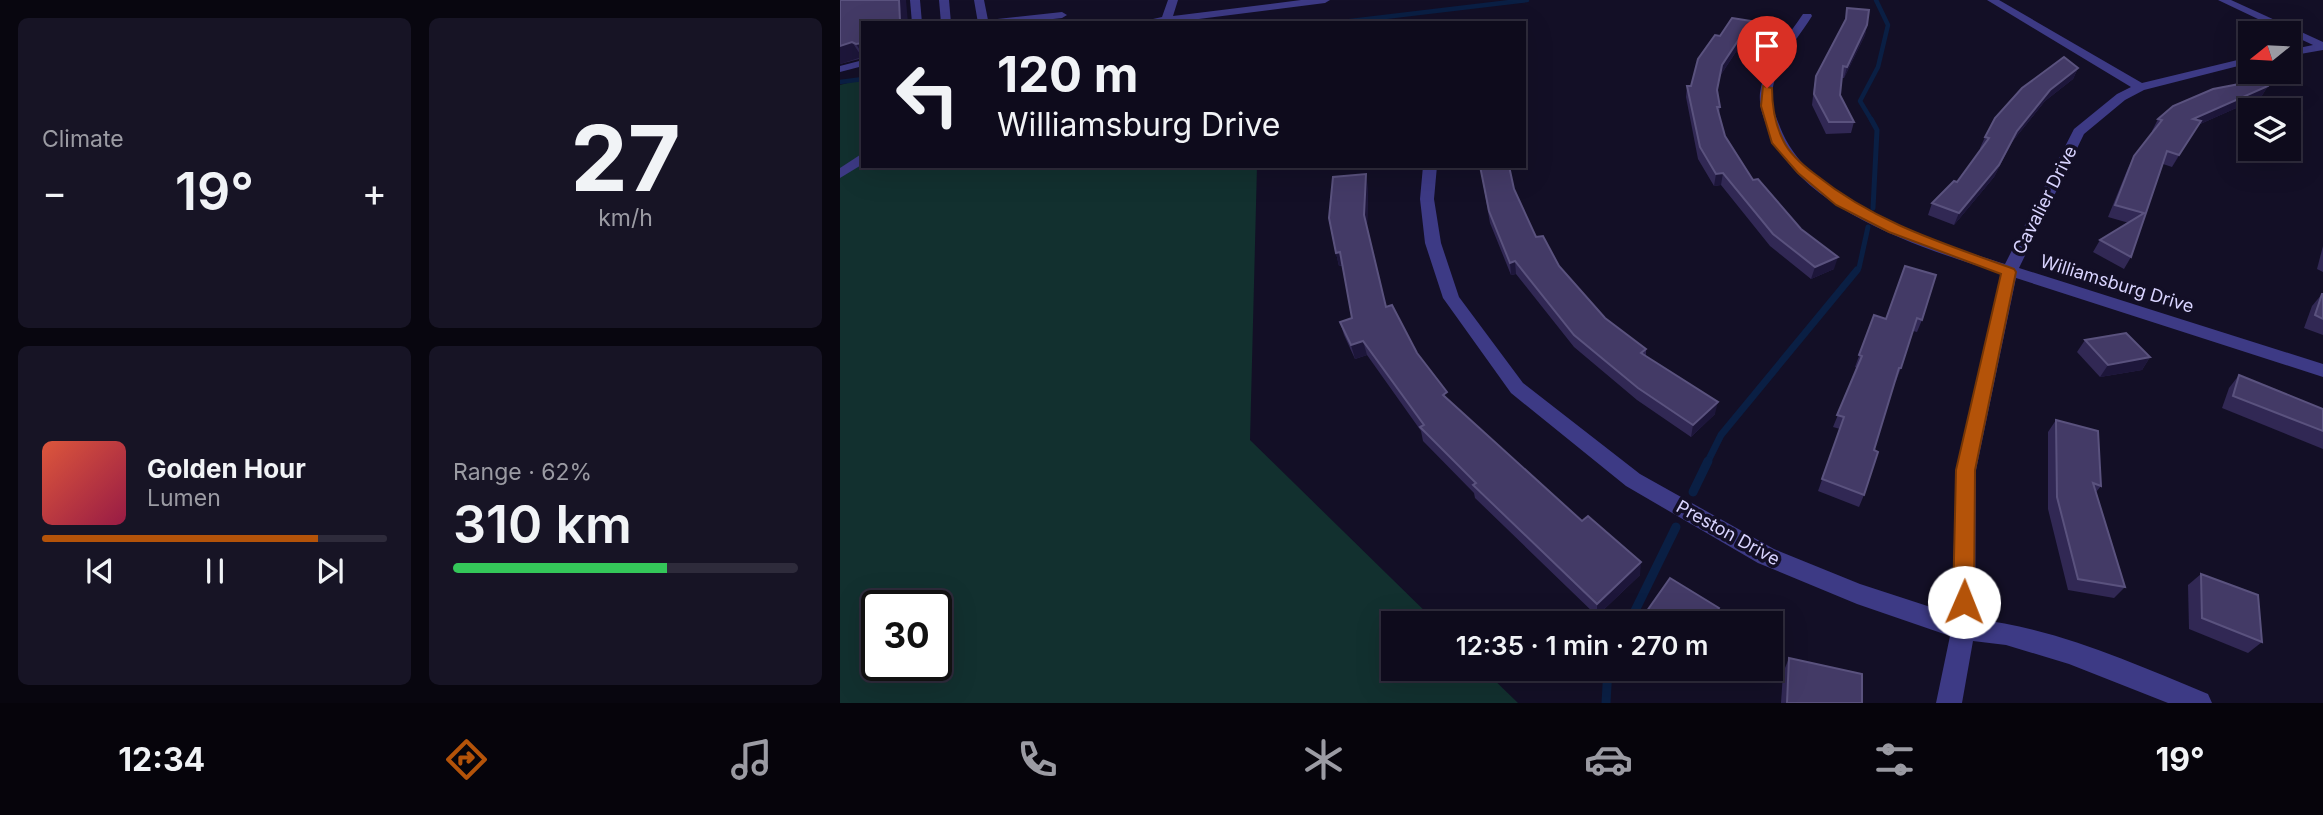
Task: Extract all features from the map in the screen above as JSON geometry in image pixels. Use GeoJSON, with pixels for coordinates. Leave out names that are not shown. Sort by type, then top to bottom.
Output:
{"type":"FeatureCollection","features":[{"type":"Feature","properties":{"kind":"street"},"geometry":{"type":"LineString","coordinates":[[915,0],[917,21]]}},
{"type":"Feature","properties":{"kind":"street"},"geometry":{"type":"LineString","coordinates":[[944,0],[946,21]]}},
{"type":"Feature","properties":{"kind":"street"},"geometry":{"type":"LineString","coordinates":[[979,0],[984,21]]}},
{"type":"Feature","properties":{"kind":"street"},"geometry":{"type":"LineString","coordinates":[[1024,21],[1063,19],[1059,0]]}},
{"type":"Feature","properties":{"kind":"street"},"geometry":{"type":"LineString","coordinates":[[1166,20],[1173,0]]}},
{"type":"Feature","properties":{"kind":"street"},"geometry":{"type":"LineString","coordinates":[[1212,14],[1217,0]]}},
{"type":"Feature","properties":{"kind":"street"},"geometry":{"type":"LineString","coordinates":[[1157,21],[1325,0]]}},
{"type":"Feature","properties":{"kind":"street"},"geometry":{"type":"LineString","coordinates":[[1992,0],[2140,87]]}},
{"type":"Feature","properties":{"kind":"street"},"geometry":{"type":"LineString","coordinates":[[2223,0],[2323,46]]}},
{"type":"Feature","properties":{"kind":"street","name":"Williamsburg Drive"},"geometry":{"type":"LineString","coordinates":[[1807,16],[1774,68],[1767,88],[1766,106],[1778,143],[1802,171],[1846,205],[1894,229],[2009,272],[2078,291],[2323,371]]}},
{"type":"Feature","properties":{"kind":"street"},"geometry":{"type":"LineString","coordinates":[[2301,51],[2323,46]]}},
{"type":"Feature","properties":{"kind":"street","name":"Cavalier Drive"},"geometry":{"type":"LineString","coordinates":[[1948,703],[1963,629],[1966,470],[2009,272],[2079,131],[2121,97],[2140,87],[2238,63]]}},
{"type":"Feature","properties":{"kind":"street"},"geometry":{"type":"LineString","coordinates":[[840,69],[861,64]]}},
{"type":"Feature","properties":{"kind":"street"},"geometry":{"type":"LineString","coordinates":[[840,174],[861,158]]}},
{"type":"Feature","properties":{"kind":"street","name":"Preston Drive"},"geometry":{"type":"LineString","coordinates":[[1430,168],[1427,199],[1433,243],[1451,298],[1517,388],[1633,480],[1766,556],[1857,594],[1963,629],[2006,634],[2069,652],[2199,703]]}},
{"type":"Feature","properties":{"kind":"green space"},"geometry":{"type":"Polygon","coordinates":[[[861,80],[861,168],[1257,168],[1250,440],[1425,611],[1381,611],[1381,681],[1495,681],[1518,703],[840,703],[840,85],[861,80]]]}},
{"type":"Feature","properties":{"kind":"building"},"geometry":{"type":"Polygon","coordinates":[[[840,0],[899,0],[900,21],[861,21],[861,43],[852,42],[840,46],[840,0]]]}},
{"type":"Feature","properties":{"kind":"building"},"geometry":{"type":"Polygon","coordinates":[[[1847,8],[1869,10],[1867,25],[1847,67],[1843,66],[1840,95],[1854,122],[1829,122],[1814,94],[1816,76],[1846,19],[1847,8]]]}},
{"type":"Feature","properties":{"kind":"building"},"geometry":{"type":"Polygon","coordinates":[[[1732,18],[1751,21],[1722,65],[1717,90],[1720,107],[1717,107],[1725,136],[1753,180],[1758,179],[1801,229],[1838,257],[1815,267],[1773,234],[1723,173],[1716,174],[1700,147],[1687,86],[1691,86],[1698,59],[1715,35],[1720,36],[1732,18]]]}},
{"type":"Feature","properties":{"kind":"building"},"geometry":{"type":"Polygon","coordinates":[[[2064,57],[2078,68],[2050,90],[2017,131],[1999,165],[1959,213],[1932,203],[1954,181],[1957,182],[1989,138],[1985,137],[1995,118],[2022,88],[2064,57]]]}},
{"type":"Feature","properties":{"kind":"building"},"geometry":{"type":"Polygon","coordinates":[[[2240,84],[2268,86],[2193,119],[2201,121],[2179,155],[2167,151],[2131,257],[2100,240],[2144,213],[2115,205],[2134,156],[2162,120],[2158,119],[2173,106],[2213,89],[2240,84]]]}},
{"type":"Feature","properties":{"kind":"building"},"geometry":{"type":"Polygon","coordinates":[[[1480,168],[1509,168],[1514,189],[1536,237],[1543,236],[1559,266],[1605,318],[1646,349],[1641,353],[1718,402],[1693,425],[1638,388],[1574,335],[1515,261],[1510,263],[1489,211],[1480,168]]]}},
{"type":"Feature","properties":{"kind":"building"},"geometry":{"type":"Polygon","coordinates":[[[1366,174],[1364,215],[1386,307],[1392,305],[1417,353],[1447,392],[1443,395],[1582,521],[1588,516],[1641,562],[1597,604],[1473,485],[1476,483],[1420,427],[1424,425],[1363,341],[1351,345],[1340,322],[1352,318],[1340,252],[1336,253],[1329,218],[1333,177],[1366,174]]]}},
{"type":"Feature","properties":{"kind":"building"},"geometry":{"type":"Polygon","coordinates":[[[1905,266],[1936,275],[1922,320],[1917,318],[1899,368],[1874,450],[1878,452],[1864,495],[1822,479],[1844,417],[1837,415],[1862,356],[1859,355],[1874,315],[1886,319],[1905,266]]]}},
{"type":"Feature","properties":{"kind":"building"},"geometry":{"type":"Polygon","coordinates":[[[2323,294],[2323,319],[2315,315],[2323,294]]]}},
{"type":"Feature","properties":{"kind":"building"},"geometry":{"type":"Polygon","coordinates":[[[2126,333],[2150,357],[2108,365],[2085,340],[2126,333]]]}},
{"type":"Feature","properties":{"kind":"building"},"geometry":{"type":"Polygon","coordinates":[[[2239,375],[2323,409],[2323,431],[2233,396],[2239,375]]]}},
{"type":"Feature","properties":{"kind":"building"},"geometry":{"type":"Polygon","coordinates":[[[2056,420],[2098,431],[2101,486],[2093,483],[2125,587],[2078,579],[2057,497],[2056,420]]]}},
{"type":"Feature","properties":{"kind":"building"},"geometry":{"type":"Polygon","coordinates":[[[2201,574],[2258,595],[2262,642],[2202,618],[2201,574]]]}},
{"type":"Feature","properties":{"kind":"building"},"geometry":{"type":"Polygon","coordinates":[[[1670,578],[1719,608],[1717,611],[1647,611],[1670,578]]]}},
{"type":"Feature","properties":{"kind":"building"},"geometry":{"type":"Polygon","coordinates":[[[1789,658],[1862,674],[1862,703],[1787,703],[1789,658]]]}},
{"type":"Feature","properties":{"kind":"waterway"},"geometry":{"type":"LineString","coordinates":[[1351,21],[1527,0]]}},
{"type":"Feature","properties":{"kind":"waterway"},"geometry":{"type":"LineString","coordinates":[[1872,121],[1860,101],[1878,67],[1888,25],[1876,0]]}},
{"type":"Feature","properties":{"kind":"waterway"},"geometry":{"type":"LineString","coordinates":[[840,82],[861,79]]}},
{"type":"Feature","properties":{"kind":"waterway"},"geometry":{"type":"LineString","coordinates":[[1871,119],[1877,130],[1873,208]]}},
{"type":"Feature","properties":{"kind":"waterway"},"geometry":{"type":"LineString","coordinates":[[1856,272],[1868,227]]}},
{"type":"Feature","properties":{"kind":"waterway"},"geometry":{"type":"LineString","coordinates":[[1708,461],[1721,435],[1857,270]]}},
{"type":"Feature","properties":{"kind":"waterway"},"geometry":{"type":"LineString","coordinates":[[1693,492],[1708,461]]}},
{"type":"Feature","properties":{"kind":"waterway"},"geometry":{"type":"LineString","coordinates":[[1635,611],[1676,527]]}},
{"type":"Feature","properties":{"kind":"waterway"},"geometry":{"type":"LineString","coordinates":[[1606,703],[1607,681]]}},
{"type":"Feature","properties":{"kind":"route"},"geometry":{"type":"LineString","coordinates":[[1767,88],[1766,106],[1778,143],[1802,171],[1841,202],[1894,229],[2009,272],[1966,470],[1964,602]]}}]}
